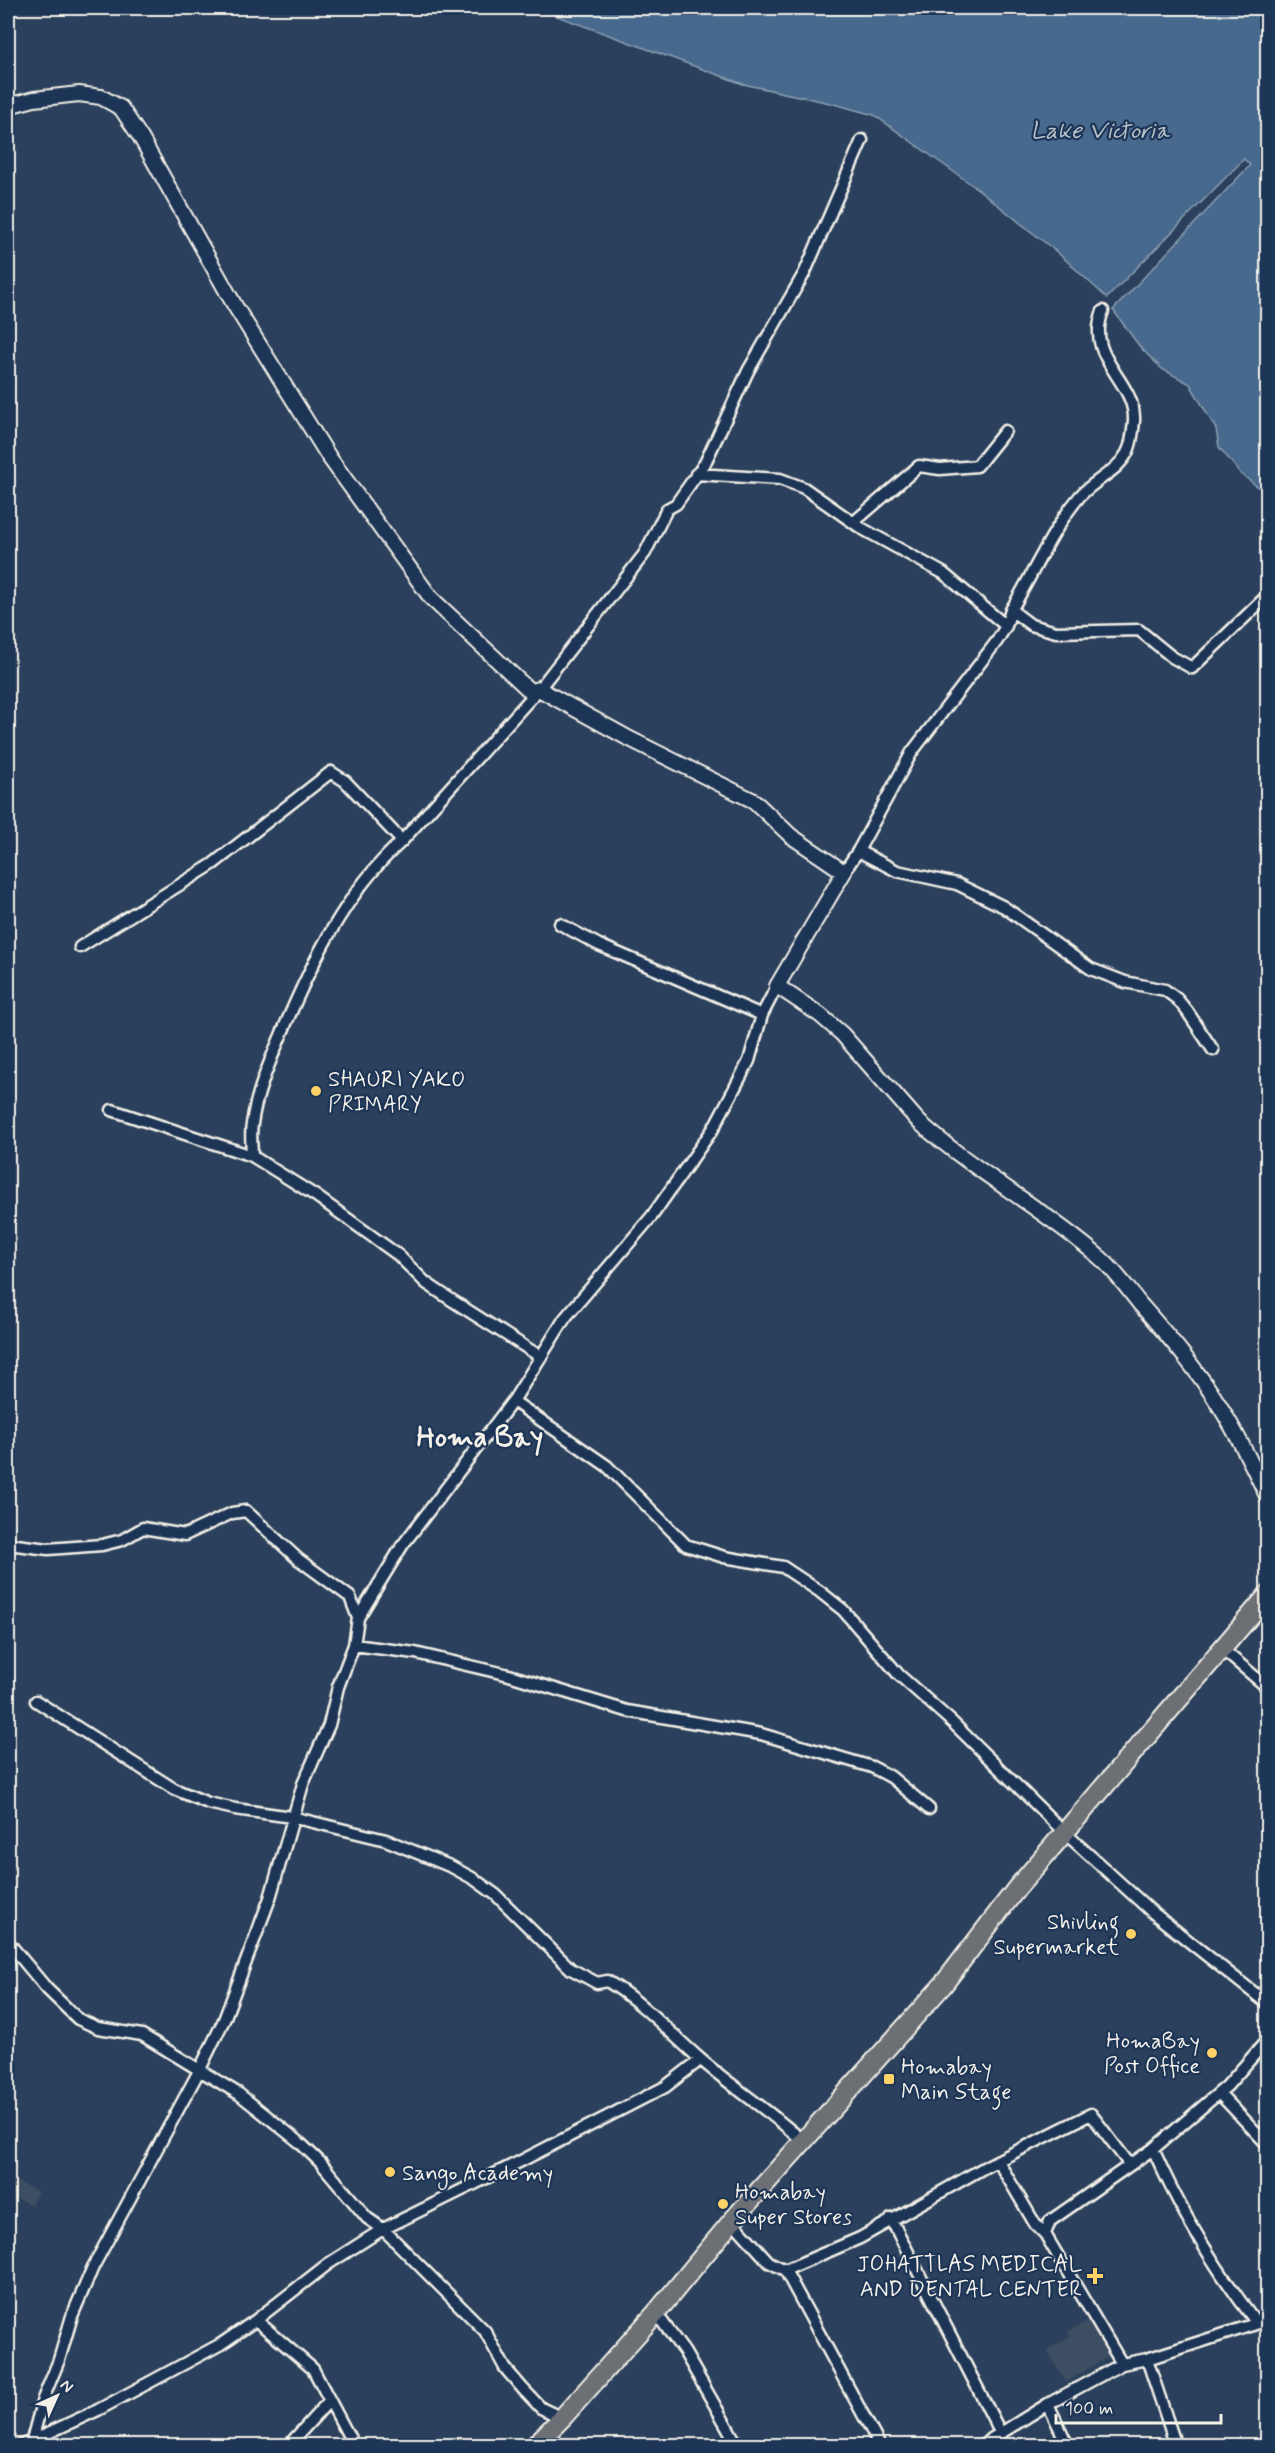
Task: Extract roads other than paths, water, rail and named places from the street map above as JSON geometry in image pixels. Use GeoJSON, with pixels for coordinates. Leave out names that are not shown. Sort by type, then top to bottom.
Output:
{"type":"FeatureCollection","features":[{"type":"Feature","properties":{"kind":"highway"},"geometry":{"type":"LineString","coordinates":[[534,2445],[562,2418],[656,2313],[732,2221],[936,1994],[1017,1888],[1268,1595]]}},
{"type":"Feature","properties":{"kind":"street"},"geometry":{"type":"LineString","coordinates":[[8,106],[34,99],[79,94],[101,97],[121,108],[141,138],[235,306],[329,457],[431,598],[530,691],[540,689],[626,737],[754,801],[791,836],[844,872]]}},
{"type":"Feature","properties":{"kind":"street"},"geometry":{"type":"LineString","coordinates":[[252,1156],[251,1124],[267,1068],[304,981],[347,905],[384,857],[402,841],[540,689],[645,553],[667,509],[676,504],[705,463],[748,371],[805,272],[862,140]]}},
{"type":"Feature","properties":{"kind":"street"},"geometry":{"type":"LineString","coordinates":[[32,2440],[43,2399],[59,2360],[72,2316],[93,2267],[199,2071],[224,2020],[270,1898],[303,1784],[329,1725],[338,1687],[354,1645],[358,1618],[402,1546],[515,1398],[565,1318],[652,1216],[713,1129],[749,1060],[762,1015],[777,986],[858,851],[912,752],[1006,626],[1011,610],[1061,524],[1081,496],[1115,468],[1128,452],[1134,420],[1131,403],[1098,341],[1098,322],[1103,311]]}},
{"type":"Feature","properties":{"kind":"street"},"geometry":{"type":"LineString","coordinates":[[854,522],[919,466],[940,469],[977,466],[1005,431]]}},
{"type":"Feature","properties":{"kind":"street"},"geometry":{"type":"LineString","coordinates":[[696,474],[780,479],[804,488],[898,550],[943,573],[1006,626]]}},
{"type":"Feature","properties":{"kind":"street"},"geometry":{"type":"LineString","coordinates":[[1011,610],[1031,625],[1056,632],[1139,630],[1172,657],[1192,668],[1268,595]]}},
{"type":"Feature","properties":{"kind":"street"},"geometry":{"type":"LineString","coordinates":[[80,947],[213,864],[331,772],[345,781],[402,841]]}},
{"type":"Feature","properties":{"kind":"street"},"geometry":{"type":"LineString","coordinates":[[858,851],[897,871],[957,884],[1004,907],[1091,969],[1125,982],[1165,990],[1187,1011],[1213,1050]]}},
{"type":"Feature","properties":{"kind":"street"},"geometry":{"type":"LineString","coordinates":[[560,924],[599,945],[762,1015]]}},
{"type":"Feature","properties":{"kind":"street"},"geometry":{"type":"LineString","coordinates":[[777,986],[820,1015],[842,1034],[933,1135],[989,1178],[1049,1216],[1101,1258],[1172,1341],[1218,1403],[1240,1440],[1268,1498]]}},
{"type":"Feature","properties":{"kind":"street"},"geometry":{"type":"LineString","coordinates":[[112,1110],[252,1156],[316,1196],[398,1255],[426,1283],[541,1357]]}},
{"type":"Feature","properties":{"kind":"street"},"geometry":{"type":"LineString","coordinates":[[515,1398],[513,1401],[606,1466],[686,1545],[724,1557],[783,1568],[819,1591],[843,1610],[899,1675],[952,1722],[1064,1832],[1152,1912],[1268,2004]]}},
{"type":"Feature","properties":{"kind":"street"},"geometry":{"type":"LineString","coordinates":[[8,1544],[48,1549],[102,1545],[122,1540],[143,1528],[185,1535],[232,1513],[246,1511],[298,1559],[350,1597],[358,1618]]}},
{"type":"Feature","properties":{"kind":"street"},"geometry":{"type":"LineString","coordinates":[[354,1645],[415,1653],[509,1675],[627,1711],[694,1724],[738,1728],[761,1734],[872,1767],[891,1777],[929,1809]]}},
{"type":"Feature","properties":{"kind":"street"},"geometry":{"type":"LineString","coordinates":[[1222,1649],[1268,1688]]}},
{"type":"Feature","properties":{"kind":"street"},"geometry":{"type":"LineString","coordinates":[[36,1701],[174,1789],[208,1803],[292,1817],[386,1840],[452,1867],[474,1879],[496,1894],[571,1969],[597,1983],[607,1981],[631,1996],[700,2060],[776,2116],[803,2141]]}},
{"type":"Feature","properties":{"kind":"street"},"geometry":{"type":"LineString","coordinates":[[8,1942],[47,1989],[78,2019],[98,2028],[141,2035],[239,2094],[298,2141],[321,2163],[367,2218],[383,2229],[485,2331],[506,2368],[523,2389],[542,2408],[562,2418]]}},
{"type":"Feature","properties":{"kind":"street"},"geometry":{"type":"LineString","coordinates":[[1045,2234],[1050,2221],[1153,2149],[1219,2093],[1268,2039]]}},
{"type":"Feature","properties":{"kind":"street"},"geometry":{"type":"LineString","coordinates":[[20,2445],[98,2410],[221,2343],[256,2320],[328,2264],[383,2229],[665,2087],[700,2060]]}},
{"type":"Feature","properties":{"kind":"street"},"geometry":{"type":"LineString","coordinates":[[1219,2093],[1268,2145]]}},
{"type":"Feature","properties":{"kind":"street"},"geometry":{"type":"LineString","coordinates":[[785,2270],[860,2238],[998,2160],[1091,2114],[1130,2166]]}},
{"type":"Feature","properties":{"kind":"street"},"geometry":{"type":"LineString","coordinates":[[1153,2149],[1171,2188],[1204,2245],[1231,2289],[1256,2322]]}},
{"type":"Feature","properties":{"kind":"street"},"geometry":{"type":"LineString","coordinates":[[998,2160],[1122,2364]]}},
{"type":"Feature","properties":{"kind":"street"},"geometry":{"type":"LineString","coordinates":[[891,2219],[1000,2432]]}},
{"type":"Feature","properties":{"kind":"street"},"geometry":{"type":"LineString","coordinates":[[732,2221],[770,2262],[785,2270],[880,2445]]}},
{"type":"Feature","properties":{"kind":"street"},"geometry":{"type":"LineString","coordinates":[[656,2313],[686,2353],[738,2445]]}},
{"type":"Feature","properties":{"kind":"street"},"geometry":{"type":"LineString","coordinates":[[256,2320],[313,2369],[354,2445]]}},
{"type":"Feature","properties":{"kind":"street"},"geometry":{"type":"LineString","coordinates":[[980,2445],[1048,2404],[1122,2364],[1147,2359],[1268,2320]]}},
{"type":"Feature","properties":{"kind":"street"},"geometry":{"type":"LineString","coordinates":[[1147,2359],[1176,2445]]}},
{"type":"Feature","properties":{"kind":"street"},"geometry":{"type":"LineString","coordinates":[[288,2445],[329,2401]]}},
{"type":"Feature","properties":{"kind":"street"},"geometry":{"type":"LineString","coordinates":[[1048,2404],[1068,2445]]}},
{"type":"Feature","properties":{"kind":"water","name":"Lake Victoria"},"geometry":{"type":"Polygon","coordinates":[[[496,8],[1267,8],[1267,494],[1241,474],[1219,447],[1216,429],[1190,384],[1162,369],[1140,347],[1113,310],[1250,165],[1244,159],[1107,298],[1058,253],[979,190],[874,115],[743,84],[546,12],[496,8]]]}},
{"type":"Feature","properties":{"kind":"place","name":"SHAURI YAKO PRIMARY"},"geometry":{"type":"Point","coordinates":[316,1091]}},
{"type":"Feature","properties":{"kind":"place","name":"Shivling Supermarket"},"geometry":{"type":"Point","coordinates":[1131,1934]}},
{"type":"Feature","properties":{"kind":"place","name":"HomaBay Post Office"},"geometry":{"type":"Point","coordinates":[1212,2053]}},
{"type":"Feature","properties":{"kind":"place","name":"Homabay Main Stage"},"geometry":{"type":"Point","coordinates":[889,2079]}},
{"type":"Feature","properties":{"kind":"place","name":"Sango Academy"},"geometry":{"type":"Point","coordinates":[390,2172]}},
{"type":"Feature","properties":{"kind":"place","name":"Homabay Super Stores"},"geometry":{"type":"Point","coordinates":[723,2204]}},
{"type":"Feature","properties":{"kind":"place","name":"JOHATTLAS MEDICAL AND DENTAL CENTER"},"geometry":{"type":"Point","coordinates":[1095,2276]}},
{"type":"Feature","properties":{"kind":"district","name":"Homa Bay"},"geometry":{"type":"Point","coordinates":[480,1436]}}]}
